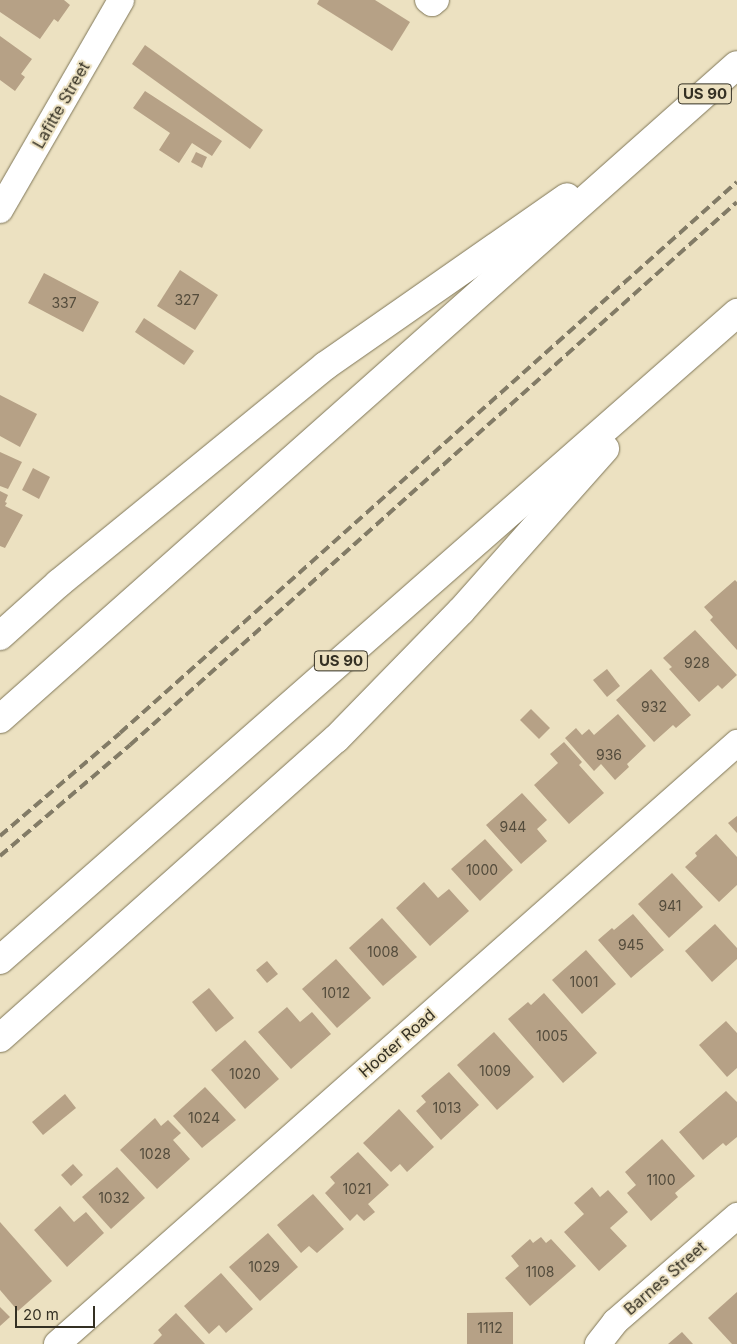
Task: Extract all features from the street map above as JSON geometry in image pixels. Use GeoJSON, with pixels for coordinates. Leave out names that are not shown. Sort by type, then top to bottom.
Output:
{"type":"FeatureCollection","features":[{"type":"Feature","properties":{"kind":"highway","name":"US 90"},"geometry":{"type":"LineString","coordinates":[[0,719],[673,124],[737,65]]}},
{"type":"Feature","properties":{"kind":"highway"},"geometry":{"type":"LineString","coordinates":[[0,636],[67,577],[325,366],[673,124]]}},
{"type":"Feature","properties":{"kind":"highway","name":"US 90"},"geometry":{"type":"LineString","coordinates":[[0,960],[737,314]]}},
{"type":"Feature","properties":{"kind":"highway"},"geometry":{"type":"LineString","coordinates":[[0,1038],[336,739],[461,611],[682,362]]}},
{"type":"Feature","properties":{"kind":"street","name":"Lafitte Street"},"geometry":{"type":"LineString","coordinates":[[0,210],[121,0]]}},
{"type":"Feature","properties":{"kind":"street","name":"Hooter Road"},"geometry":{"type":"LineString","coordinates":[[58,1344],[737,743]]}},
{"type":"Feature","properties":{"kind":"street","name":"Barnes Street"},"geometry":{"type":"LineString","coordinates":[[598,1344],[615,1322],[737,1216]]}},
{"type":"Feature","properties":{"kind":"building"},"geometry":{"type":"Polygon","coordinates":[[[0,0],[64,0],[70,5],[58,22],[54,19],[40,39],[0,12],[0,0]]]}},
{"type":"Feature","properties":{"kind":"building"},"geometry":{"type":"Polygon","coordinates":[[[319,0],[375,0],[410,22],[392,51],[317,4],[319,0]]]}},
{"type":"Feature","properties":{"kind":"building"},"geometry":{"type":"Polygon","coordinates":[[[0,36],[32,59],[21,74],[25,77],[15,91],[0,80],[0,36]]]}},
{"type":"Feature","properties":{"kind":"building"},"geometry":{"type":"Polygon","coordinates":[[[145,45],[263,130],[250,149],[132,64],[145,45]]]}},
{"type":"Feature","properties":{"kind":"building"},"geometry":{"type":"Polygon","coordinates":[[[145,91],[222,141],[212,156],[192,143],[179,163],[159,150],[170,133],[133,108],[145,91]]]}},
{"type":"Feature","properties":{"kind":"building"},"geometry":{"type":"Polygon","coordinates":[[[196,152],[207,157],[202,168],[191,162],[196,152]]]}},
{"type":"Feature","properties":{"kind":"building"},"geometry":{"type":"Polygon","coordinates":[[[180,270],[218,295],[195,330],[157,306],[180,270]]]}},
{"type":"Feature","properties":{"kind":"building"},"geometry":{"type":"Polygon","coordinates":[[[44,273],[99,302],[83,332],[28,303],[44,273]]]}},
{"type":"Feature","properties":{"kind":"building"},"geometry":{"type":"Polygon","coordinates":[[[144,318],[194,351],[184,365],[135,332],[144,318]]]}},
{"type":"Feature","properties":{"kind":"building"},"geometry":{"type":"Polygon","coordinates":[[[0,395],[37,414],[20,447],[0,436],[0,395]]]}},
{"type":"Feature","properties":{"kind":"building"},"geometry":{"type":"Polygon","coordinates":[[[0,452],[22,462],[8,489],[0,486],[0,452]]]}},
{"type":"Feature","properties":{"kind":"building"},"geometry":{"type":"Polygon","coordinates":[[[33,468],[50,477],[39,499],[22,490],[33,468]]]}},
{"type":"Feature","properties":{"kind":"building"},"geometry":{"type":"Polygon","coordinates":[[[0,491],[8,495],[5,506],[23,515],[5,548],[0,546],[0,491]]]}},
{"type":"Feature","properties":{"kind":"building"},"geometry":{"type":"Polygon","coordinates":[[[735,580],[737,582],[737,650],[710,620],[713,617],[704,607],[735,580]]]}},
{"type":"Feature","properties":{"kind":"building"},"geometry":{"type":"Polygon","coordinates":[[[695,630],[737,675],[722,689],[718,685],[699,702],[669,669],[672,667],[663,658],[695,630]]]}},
{"type":"Feature","properties":{"kind":"building"},"geometry":{"type":"Polygon","coordinates":[[[607,669],[620,686],[607,697],[593,680],[607,669]]]}},
{"type":"Feature","properties":{"kind":"building"},"geometry":{"type":"Polygon","coordinates":[[[651,669],[691,715],[676,728],[673,725],[654,742],[616,700],[651,669]]]}},
{"type":"Feature","properties":{"kind":"building"},"geometry":{"type":"Polygon","coordinates":[[[531,709],[550,728],[539,739],[520,720],[531,709]]]}},
{"type":"Feature","properties":{"kind":"building"},"geometry":{"type":"Polygon","coordinates":[[[618,714],[646,746],[627,764],[629,767],[615,780],[601,764],[594,771],[565,738],[576,728],[582,735],[589,729],[594,735],[618,714]]]}},
{"type":"Feature","properties":{"kind":"building"},"geometry":{"type":"Polygon","coordinates":[[[564,742],[582,762],[579,765],[604,793],[569,824],[534,785],[558,763],[550,754],[564,742]]]}},
{"type":"Feature","properties":{"kind":"building"},"geometry":{"type":"Polygon","coordinates":[[[522,793],[547,820],[537,829],[547,841],[521,864],[486,825],[522,793]]]}},
{"type":"Feature","properties":{"kind":"building"},"geometry":{"type":"Polygon","coordinates":[[[737,816],[737,833],[728,823],[737,816]]]}},
{"type":"Feature","properties":{"kind":"building"},"geometry":{"type":"Polygon","coordinates":[[[716,834],[737,857],[737,885],[719,902],[685,867],[697,856],[695,853],[716,834]]]}},
{"type":"Feature","properties":{"kind":"building"},"geometry":{"type":"Polygon","coordinates":[[[485,839],[513,870],[480,901],[451,869],[485,839]]]}},
{"type":"Feature","properties":{"kind":"building"},"geometry":{"type":"Polygon","coordinates":[[[672,873],[703,907],[669,938],[638,904],[672,873]]]}},
{"type":"Feature","properties":{"kind":"building"},"geometry":{"type":"Polygon","coordinates":[[[424,882],[438,898],[449,889],[469,911],[430,946],[396,908],[424,882]]]}},
{"type":"Feature","properties":{"kind":"building"},"geometry":{"type":"Polygon","coordinates":[[[633,914],[664,950],[631,978],[598,940],[612,928],[614,930],[633,914]]]}},
{"type":"Feature","properties":{"kind":"building"},"geometry":{"type":"Polygon","coordinates":[[[382,918],[417,957],[383,986],[349,948],[382,918]]]}},
{"type":"Feature","properties":{"kind":"building"},"geometry":{"type":"Polygon","coordinates":[[[715,924],[737,948],[737,959],[712,982],[685,951],[715,924]]]}},
{"type":"Feature","properties":{"kind":"building"},"geometry":{"type":"Polygon","coordinates":[[[586,950],[616,984],[582,1014],[552,980],[586,950]]]}},
{"type":"Feature","properties":{"kind":"building"},"geometry":{"type":"Polygon","coordinates":[[[336,959],[371,998],[337,1028],[302,989],[336,959]]]}},
{"type":"Feature","properties":{"kind":"building"},"geometry":{"type":"Polygon","coordinates":[[[267,961],[278,974],[267,983],[256,970],[267,961]]]}},
{"type":"Feature","properties":{"kind":"building"},"geometry":{"type":"Polygon","coordinates":[[[209,988],[234,1018],[216,1032],[192,1002],[209,988]]]}},
{"type":"Feature","properties":{"kind":"building"},"geometry":{"type":"Polygon","coordinates":[[[544,993],[597,1053],[563,1083],[508,1019],[528,1002],[531,1005],[544,993]]]}},
{"type":"Feature","properties":{"kind":"building"},"geometry":{"type":"Polygon","coordinates":[[[287,1007],[300,1022],[312,1012],[331,1034],[291,1069],[258,1032],[287,1007]]]}},
{"type":"Feature","properties":{"kind":"building"},"geometry":{"type":"Polygon","coordinates":[[[726,1021],[737,1033],[737,1068],[727,1077],[699,1045],[726,1021]]]}},
{"type":"Feature","properties":{"kind":"building"},"geometry":{"type":"Polygon","coordinates":[[[494,1032],[534,1077],[497,1110],[457,1065],[494,1032]]]}},
{"type":"Feature","properties":{"kind":"building"},"geometry":{"type":"Polygon","coordinates":[[[245,1040],[279,1079],[245,1109],[211,1070],[245,1040]]]}},
{"type":"Feature","properties":{"kind":"building"},"geometry":{"type":"Polygon","coordinates":[[[449,1072],[479,1105],[441,1140],[416,1111],[426,1102],[421,1096],[449,1072]]]}},
{"type":"Feature","properties":{"kind":"building"},"geometry":{"type":"Polygon","coordinates":[[[205,1087],[236,1120],[202,1148],[173,1116],[205,1087]]]}},
{"type":"Feature","properties":{"kind":"building"},"geometry":{"type":"Polygon","coordinates":[[[726,1091],[737,1102],[737,1137],[726,1146],[723,1143],[703,1160],[679,1132],[726,1091]]]}},
{"type":"Feature","properties":{"kind":"building"},"geometry":{"type":"Polygon","coordinates":[[[65,1094],[76,1108],[43,1135],[32,1122],[65,1094]]]}},
{"type":"Feature","properties":{"kind":"building"},"geometry":{"type":"Polygon","coordinates":[[[399,1109],[434,1147],[407,1172],[400,1164],[391,1172],[363,1143],[399,1109]]]}},
{"type":"Feature","properties":{"kind":"building"},"geometry":{"type":"Polygon","coordinates":[[[155,1118],[161,1126],[168,1120],[181,1133],[173,1140],[190,1159],[157,1189],[120,1150],[155,1118]]]}},
{"type":"Feature","properties":{"kind":"building"},"geometry":{"type":"Polygon","coordinates":[[[662,1139],[695,1176],[675,1193],[678,1197],[651,1221],[627,1193],[636,1185],[625,1172],[662,1139]]]}},
{"type":"Feature","properties":{"kind":"building"},"geometry":{"type":"Polygon","coordinates":[[[358,1152],[389,1185],[368,1204],[375,1212],[364,1221],[357,1214],[350,1221],[325,1193],[335,1183],[330,1177],[358,1152]]]}},
{"type":"Feature","properties":{"kind":"building"},"geometry":{"type":"Polygon","coordinates":[[[73,1164],[83,1175],[71,1186],[61,1175],[73,1164]]]}},
{"type":"Feature","properties":{"kind":"building"},"geometry":{"type":"Polygon","coordinates":[[[117,1167],[145,1198],[111,1229],[82,1197],[117,1167]]]}},
{"type":"Feature","properties":{"kind":"building"},"geometry":{"type":"Polygon","coordinates":[[[592,1187],[600,1197],[608,1190],[628,1212],[610,1228],[627,1246],[599,1271],[564,1232],[584,1214],[574,1203],[592,1187]]]}},
{"type":"Feature","properties":{"kind":"building"},"geometry":{"type":"Polygon","coordinates":[[[313,1194],[344,1229],[317,1253],[309,1246],[301,1253],[277,1225],[313,1194]]]}},
{"type":"Feature","properties":{"kind":"building"},"geometry":{"type":"Polygon","coordinates":[[[60,1206],[74,1222],[86,1212],[104,1233],[67,1267],[34,1230],[60,1206]]]}},
{"type":"Feature","properties":{"kind":"building"},"geometry":{"type":"Polygon","coordinates":[[[0,1222],[52,1281],[18,1311],[0,1290],[0,1222]]]}},
{"type":"Feature","properties":{"kind":"building"},"geometry":{"type":"Polygon","coordinates":[[[268,1233],[298,1267],[260,1301],[229,1267],[268,1233]]]}},
{"type":"Feature","properties":{"kind":"building"},"geometry":{"type":"Polygon","coordinates":[[[541,1237],[546,1243],[551,1239],[576,1266],[530,1306],[505,1278],[519,1266],[511,1256],[530,1239],[533,1243],[541,1237]]]}},
{"type":"Feature","properties":{"kind":"building"},"geometry":{"type":"Polygon","coordinates":[[[221,1273],[253,1309],[226,1333],[219,1325],[209,1334],[184,1306],[221,1273]]]}},
{"type":"Feature","properties":{"kind":"building"},"geometry":{"type":"Polygon","coordinates":[[[737,1292],[737,1344],[732,1344],[708,1318],[737,1292]]]}},
{"type":"Feature","properties":{"kind":"building"},"geometry":{"type":"Polygon","coordinates":[[[0,1307],[10,1317],[0,1326],[0,1307]]]}},
{"type":"Feature","properties":{"kind":"building"},"geometry":{"type":"Polygon","coordinates":[[[513,1312],[513,1344],[467,1344],[467,1313],[513,1312]]]}},
{"type":"Feature","properties":{"kind":"building"},"geometry":{"type":"Polygon","coordinates":[[[176,1313],[205,1344],[153,1344],[162,1335],[158,1330],[176,1313]]]}},
{"type":"Feature","properties":{"kind":"building"},"geometry":{"type":"Polygon","coordinates":[[[682,1332],[693,1344],[668,1344],[682,1332]]]}},
{"type":"Feature","properties":{"kind":"railway"},"geometry":{"type":"LineString","coordinates":[[0,836],[120,733],[737,182]]}},
{"type":"Feature","properties":{"kind":"railway"},"geometry":{"type":"LineString","coordinates":[[0,856],[130,745],[737,202]]}}]}
